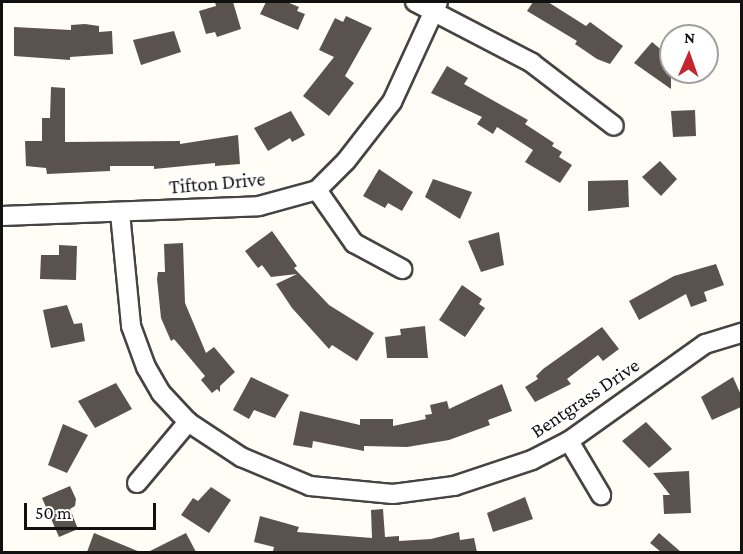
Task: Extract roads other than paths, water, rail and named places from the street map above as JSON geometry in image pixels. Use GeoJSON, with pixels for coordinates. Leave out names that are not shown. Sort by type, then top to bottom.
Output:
{"type":"FeatureCollection","features":[{"type":"Feature","properties":{"kind":"street"},"geometry":{"type":"LineString","coordinates":[[415,2],[436,6],[532,63],[614,126]]}},
{"type":"Feature","properties":{"kind":"street","name":"Tifton Drive"},"geometry":{"type":"LineString","coordinates":[[2,216],[259,206],[317,190],[346,161],[392,102],[436,6]]}},
{"type":"Feature","properties":{"kind":"street"},"geometry":{"type":"LineString","coordinates":[[317,190],[354,243],[402,269]]}},
{"type":"Feature","properties":{"kind":"street","name":"Bentgrass Drive"},"geometry":{"type":"LineString","coordinates":[[120,213],[131,326],[156,385],[188,422],[242,458],[310,486],[393,494],[454,486],[532,460],[569,441],[705,344],[741,333]]}},
{"type":"Feature","properties":{"kind":"street"},"geometry":{"type":"LineString","coordinates":[[138,483],[188,422]]}},
{"type":"Feature","properties":{"kind":"street"},"geometry":{"type":"LineString","coordinates":[[569,441],[601,495]]}}]}
